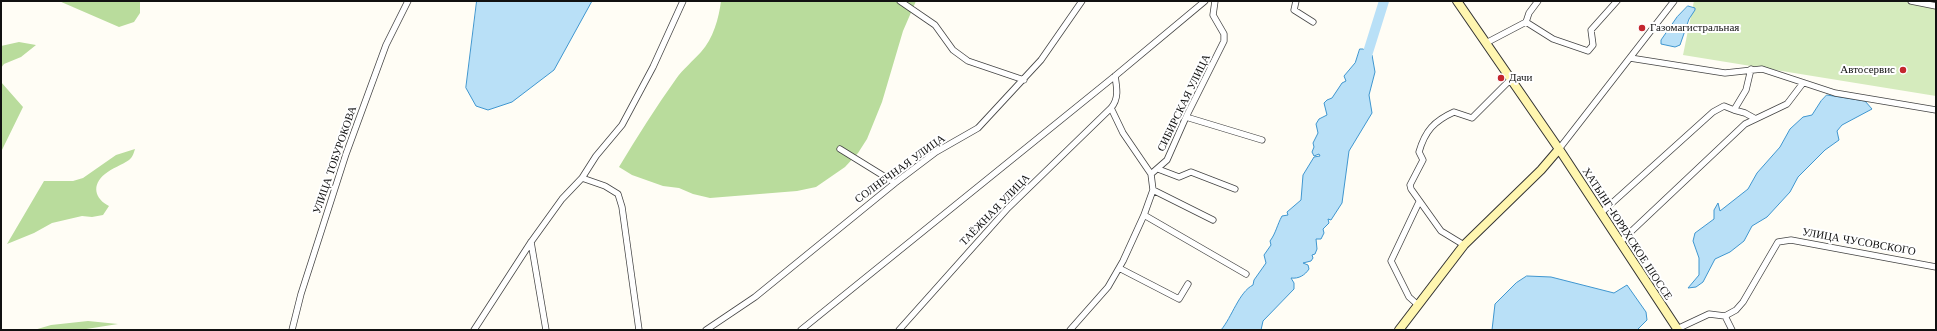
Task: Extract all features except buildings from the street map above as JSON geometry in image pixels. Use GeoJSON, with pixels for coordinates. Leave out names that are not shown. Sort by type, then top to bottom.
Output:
{"type":"FeatureCollection","features":[{"type":"Feature","properties":{"kind":"main road","name":"ХАТЫНГ-ЮРЯХСКОЕ ШОССЕ"},"geometry":{"type":"LineString","coordinates":[[1457,1],[1559,149],[1677,329]]}},
{"type":"Feature","properties":{"kind":"main road"},"geometry":{"type":"LineString","coordinates":[[1399,330],[1464,245],[1541,170],[1559,149]]}},
{"type":"Feature","properties":{"kind":"street","name":"УЛИЦА ТОБУРОКОВА"},"geometry":{"type":"LineString","coordinates":[[292,330],[301,294],[346,154],[386,45],[408,1]]}},
{"type":"Feature","properties":{"kind":"street"},"geometry":{"type":"LineString","coordinates":[[474,330],[530,242],[562,199],[582,178],[596,156],[622,125],[653,67],[683,1]]}},
{"type":"Feature","properties":{"kind":"street"},"geometry":{"type":"LineString","coordinates":[[900,1],[935,25],[952,50],[960,56],[968,61],[1024,80]]}},
{"type":"Feature","properties":{"kind":"street","name":"СОЛНЕЧНАЯ УЛИЦА"},"geometry":{"type":"LineString","coordinates":[[706,330],[755,297],[936,152],[978,128],[1042,60],[1082,1]]}},
{"type":"Feature","properties":{"kind":"street"},"geometry":{"type":"LineString","coordinates":[[801,330],[1205,1]]}},
{"type":"Feature","properties":{"kind":"street","name":"СИБИРСКАЯ УЛИЦА"},"geometry":{"type":"LineString","coordinates":[[1151,174],[1158,170],[1167,160],[1186,117],[1224,42],[1224,34],[1213,15],[1215,1]]}},
{"type":"Feature","properties":{"kind":"street"},"geometry":{"type":"LineString","coordinates":[[1296,1],[1294,10],[1313,22]]}},
{"type":"Feature","properties":{"kind":"street"},"geometry":{"type":"LineString","coordinates":[[1486,43],[1526,22],[1538,1]]}},
{"type":"Feature","properties":{"kind":"street"},"geometry":{"type":"LineString","coordinates":[[1526,22],[1553,39],[1588,51],[1593,45],[1591,30],[1617,1]]}},
{"type":"Feature","properties":{"kind":"street"},"geometry":{"type":"LineString","coordinates":[[1559,149],[1674,1]]}},
{"type":"Feature","properties":{"kind":"street"},"geometry":{"type":"LineString","coordinates":[[1911,1],[1936,6]]}},
{"type":"Feature","properties":{"kind":"street"},"geometry":{"type":"LineString","coordinates":[[1630,58],[1725,73],[1751,68],[1762,69],[1835,93],[1936,110]]}},
{"type":"Feature","properties":{"kind":"street"},"geometry":{"type":"LineString","coordinates":[[1734,110],[1746,90],[1751,68]]}},
{"type":"Feature","properties":{"kind":"street"},"geometry":{"type":"LineString","coordinates":[[1071,330],[1108,286],[1119,268],[1144,215],[1153,190],[1151,174],[1123,134],[1111,108],[1116,103],[1117,91],[1114,76]]}},
{"type":"Feature","properties":{"kind":"street"},"geometry":{"type":"LineString","coordinates":[[1464,245],[1441,231],[1418,202],[1411,189],[1410,185],[1423,160],[1419,152],[1423,137],[1439,119],[1454,112],[1472,118],[1510,80]]}},
{"type":"Feature","properties":{"kind":"street"},"geometry":{"type":"LineString","coordinates":[[1620,242],[1744,124],[1754,118],[1787,104],[1803,83]]}},
{"type":"Feature","properties":{"kind":"street"},"geometry":{"type":"LineString","coordinates":[[1601,213],[1713,112],[1724,106],[1745,112],[1754,118]]}},
{"type":"Feature","properties":{"kind":"street","name":"ТАЁЖНАЯ УЛИЦА"},"geometry":{"type":"LineString","coordinates":[[899,330],[1008,208],[1111,108]]}},
{"type":"Feature","properties":{"kind":"street"},"geometry":{"type":"LineString","coordinates":[[1186,117],[1262,140]]}},
{"type":"Feature","properties":{"kind":"street"},"geometry":{"type":"LineString","coordinates":[[840,149],[896,183]]}},
{"type":"Feature","properties":{"kind":"street"},"geometry":{"type":"LineString","coordinates":[[1158,170],[1180,177],[1191,172],[1235,189]]}},
{"type":"Feature","properties":{"kind":"street"},"geometry":{"type":"LineString","coordinates":[[582,178],[605,186],[618,194],[622,207],[639,330]]}},
{"type":"Feature","properties":{"kind":"street"},"geometry":{"type":"LineString","coordinates":[[1153,190],[1213,220]]}},
{"type":"Feature","properties":{"kind":"street"},"geometry":{"type":"LineString","coordinates":[[1418,202],[1391,262],[1409,297],[1418,305]]}},
{"type":"Feature","properties":{"kind":"street"},"geometry":{"type":"LineString","coordinates":[[1144,215],[1246,274]]}},
{"type":"Feature","properties":{"kind":"street","name":"УЛИЦА ЧУСОВСКОГО"},"geometry":{"type":"LineString","coordinates":[[1725,316],[1736,310],[1743,302],[1778,242],[1790,240],[1936,267]]}},
{"type":"Feature","properties":{"kind":"street"},"geometry":{"type":"LineString","coordinates":[[530,242],[546,330]]}},
{"type":"Feature","properties":{"kind":"street"},"geometry":{"type":"LineString","coordinates":[[1119,268],[1178,299],[1188,284]]}},
{"type":"Feature","properties":{"kind":"street"},"geometry":{"type":"LineString","coordinates":[[1677,329],[1708,314],[1725,316],[1732,330]]}},
{"type":"Feature","properties":{"kind":"green space"},"geometry":{"type":"Polygon","coordinates":[[[59,1],[140,1],[140,13],[134,22],[119,27],[59,1]]]}},
{"type":"Feature","properties":{"kind":"green space"},"geometry":{"type":"Polygon","coordinates":[[[721,1],[916,1],[903,31],[882,102],[867,139],[858,153],[845,167],[816,187],[797,191],[710,198],[693,194],[679,188],[663,186],[632,175],[619,167],[676,79],[709,41],[717,21],[721,1]]]}},
{"type":"Feature","properties":{"kind":"green space"},"geometry":{"type":"Polygon","coordinates":[[[1694,1],[1936,1],[1936,96],[1683,55],[1694,1]]]}},
{"type":"Feature","properties":{"kind":"green space"},"geometry":{"type":"Polygon","coordinates":[[[19,42],[36,45],[21,57],[4,64],[1,68],[1,46],[19,42]]]}},
{"type":"Feature","properties":{"kind":"green space"},"geometry":{"type":"Polygon","coordinates":[[[1,82],[23,107],[1,152],[1,82]]]}},
{"type":"Feature","properties":{"kind":"green space"},"geometry":{"type":"Polygon","coordinates":[[[135,149],[130,159],[108,172],[101,178],[96,187],[96,192],[100,200],[109,206],[103,215],[92,217],[82,216],[52,223],[34,233],[7,244],[44,181],[73,181],[83,178],[116,155],[135,149]]]}},
{"type":"Feature","properties":{"kind":"green space"},"geometry":{"type":"Polygon","coordinates":[[[88,321],[118,324],[80,330],[34,330],[51,325],[88,321]]]}},
{"type":"Feature","properties":{"kind":"water"},"geometry":{"type":"Polygon","coordinates":[[[477,1],[592,1],[554,70],[512,102],[488,110],[476,106],[466,88],[477,1]]]}},
{"type":"Feature","properties":{"kind":"water"},"geometry":{"type":"Polygon","coordinates":[[[1688,6],[1695,8],[1695,10],[1689,19],[1680,45],[1675,47],[1661,44],[1661,40],[1677,17],[1688,6]]]}},
{"type":"Feature","properties":{"kind":"water"},"geometry":{"type":"Polygon","coordinates":[[[1360,49],[1363,49],[1372,55],[1375,72],[1369,95],[1372,113],[1349,151],[1342,203],[1331,220],[1328,219],[1329,223],[1323,229],[1324,233],[1321,239],[1316,239],[1317,249],[1315,254],[1312,255],[1313,258],[1311,261],[1303,263],[1308,265],[1309,269],[1302,276],[1291,278],[1294,283],[1294,289],[1263,321],[1261,330],[1221,330],[1244,293],[1253,285],[1254,280],[1266,263],[1264,255],[1271,245],[1270,241],[1282,216],[1288,215],[1287,212],[1301,200],[1303,175],[1314,157],[1320,156],[1319,154],[1314,156],[1312,152],[1314,147],[1313,143],[1318,133],[1316,124],[1319,119],[1327,115],[1324,103],[1332,98],[1342,83],[1346,81],[1344,76],[1355,63],[1360,49]]]}},
{"type":"Feature","properties":{"kind":"water"},"geometry":{"type":"Polygon","coordinates":[[[1827,95],[1865,101],[1872,109],[1842,125],[1837,131],[1839,140],[1825,150],[1798,177],[1790,192],[1767,217],[1752,226],[1744,241],[1730,252],[1715,259],[1703,282],[1696,287],[1688,288],[1699,275],[1699,258],[1693,241],[1695,233],[1714,219],[1714,210],[1718,203],[1720,211],[1748,189],[1757,173],[1780,147],[1790,129],[1803,117],[1812,115],[1827,95]]]}},
{"type":"Feature","properties":{"kind":"water"},"geometry":{"type":"Polygon","coordinates":[[[1527,276],[1551,277],[1614,293],[1627,285],[1646,312],[1647,320],[1637,330],[1492,330],[1495,304],[1516,283],[1527,276]]]}},
{"type":"Feature","properties":{"kind":"waterway"},"geometry":{"type":"LineString","coordinates":[[1364,65],[1384,1]]}},
{"type":"Feature","properties":{"kind":"place","name":"Газомагистральная"},"geometry":{"type":"Point","coordinates":[1642,28]}},
{"type":"Feature","properties":{"kind":"place","name":"Автосервис"},"geometry":{"type":"Point","coordinates":[1903,70]}},
{"type":"Feature","properties":{"kind":"place","name":"Дачи"},"geometry":{"type":"Point","coordinates":[1501,78]}}]}
